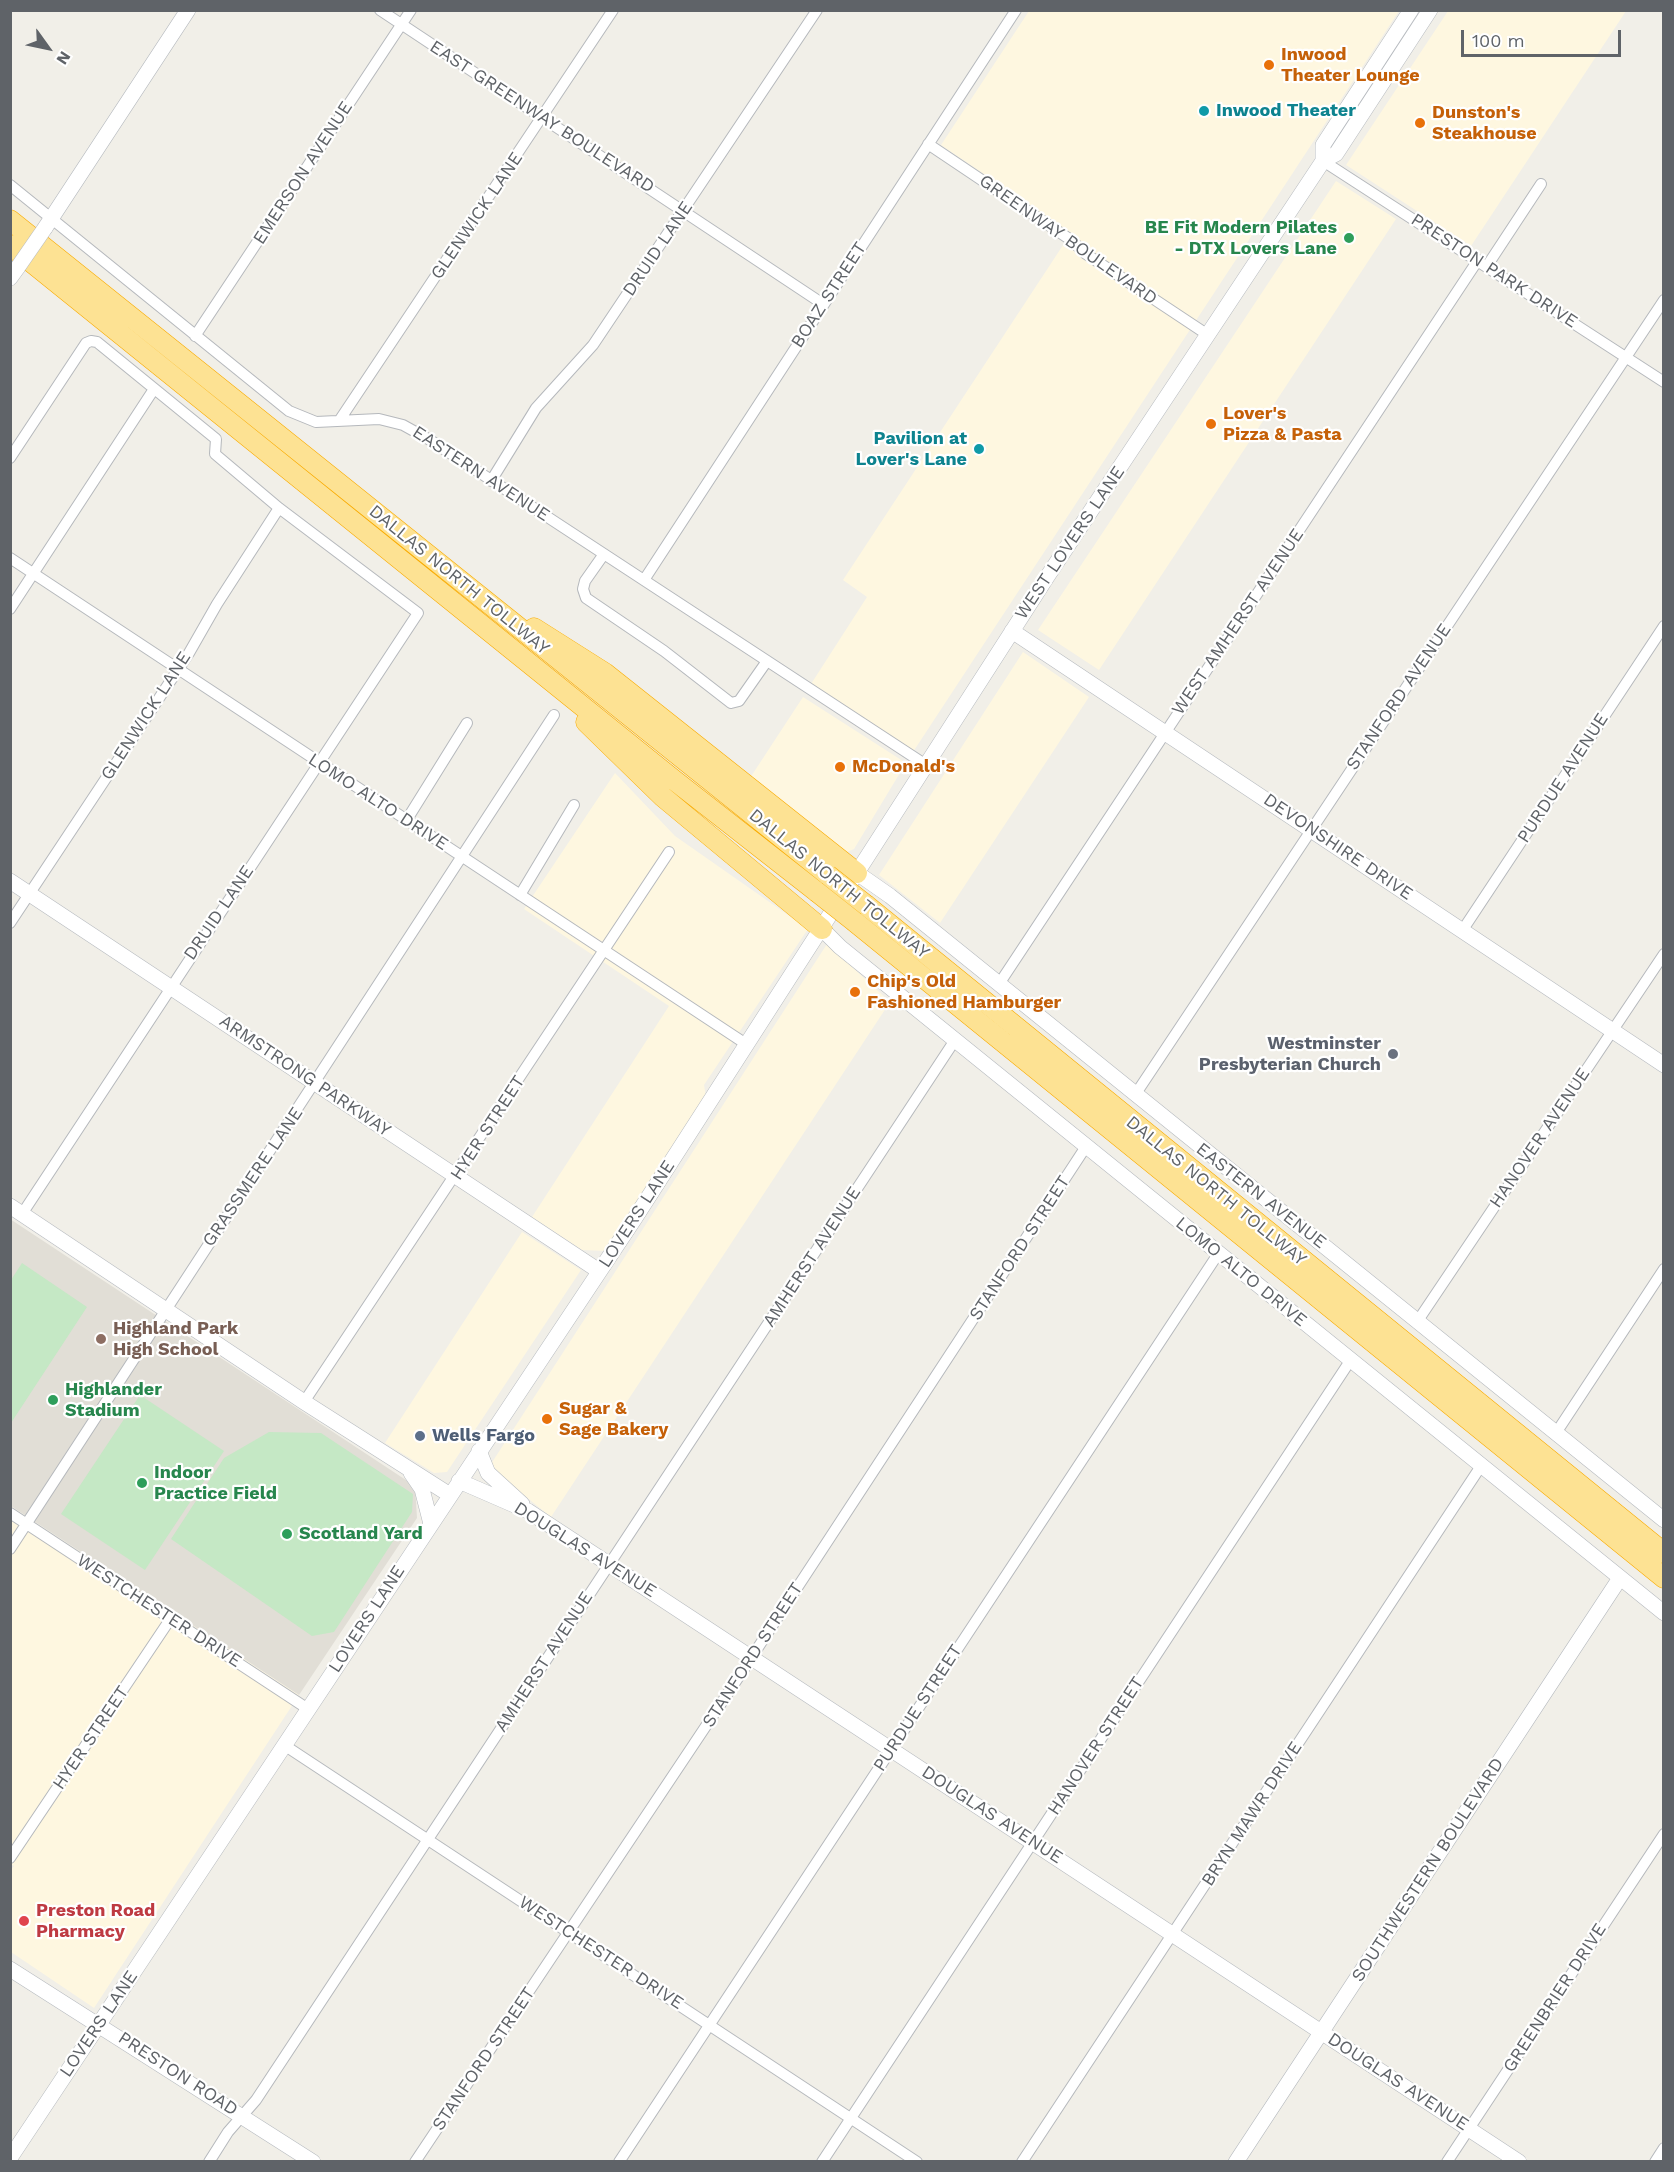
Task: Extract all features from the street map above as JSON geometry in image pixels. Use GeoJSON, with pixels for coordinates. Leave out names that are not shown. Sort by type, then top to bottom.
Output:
{"type":"FeatureCollection","features":[{"type":"Feature","properties":{"kind":"highway","name":"DALLAS NORTH TOLLWAY"},"geometry":{"type":"LineString","coordinates":[[10,220],[866,905],[1664,1553]]}},
{"type":"Feature","properties":{"kind":"highway","name":"DALLAS NORTH TOLLWAY"},"geometry":{"type":"LineString","coordinates":[[10,245],[855,922],[1664,1578]]}},
{"type":"Feature","properties":{"kind":"highway"},"geometry":{"type":"LineString","coordinates":[[500,612],[545,633],[605,673],[857,873]]}},
{"type":"Feature","properties":{"kind":"highway"},"geometry":{"type":"LineString","coordinates":[[562,689],[590,728],[663,796],[822,929]]}},
{"type":"Feature","properties":{"kind":"street"},"geometry":{"type":"LineString","coordinates":[[14,273],[188,10]]}},
{"type":"Feature","properties":{"kind":"street","name":"EAST GREENWAY BOULEVARD"},"geometry":{"type":"LineString","coordinates":[[380,10],[823,304]]}},
{"type":"Feature","properties":{"kind":"street","name":"EMERSON AVENUE"},"geometry":{"type":"LineString","coordinates":[[195,336],[411,10]]}},
{"type":"Feature","properties":{"kind":"street","name":"GLENWICK LANE"},"geometry":{"type":"LineString","coordinates":[[339,421],[613,10]]}},
{"type":"Feature","properties":{"kind":"street","name":"DRUID LANE"},"geometry":{"type":"LineString","coordinates":[[491,480],[536,408],[592,345],[817,10]]}},
{"type":"Feature","properties":{"kind":"street","name":"BOAZ STREET"},"geometry":{"type":"LineString","coordinates":[[644,580],[1016,10]]}},
{"type":"Feature","properties":{"kind":"street"},"geometry":{"type":"LineString","coordinates":[[1410,13],[1428,13]]}},
{"type":"Feature","properties":{"kind":"street","name":"WEST LOVERS LANE"},"geometry":{"type":"LineString","coordinates":[[1323,161],[1323,145],[1410,13]]}},
{"type":"Feature","properties":{"kind":"street","name":"WEST LOVERS LANE"},"geometry":{"type":"LineString","coordinates":[[822,929],[1012,631],[1323,161],[1336,154],[1428,13]]}},
{"type":"Feature","properties":{"kind":"street","name":"GREENWAY BOULEVARD"},"geometry":{"type":"LineString","coordinates":[[928,144],[1071,240],[1086,254],[1209,335]]}},
{"type":"Feature","properties":{"kind":"street","name":"PRESTON PARK DRIVE"},"geometry":{"type":"LineString","coordinates":[[1323,161],[1664,382]]}},
{"type":"Feature","properties":{"kind":"street","name":"WEST AMHERST AVENUE"},"geometry":{"type":"LineString","coordinates":[[999,984],[1165,731],[1482,263],[1540,184]]}},
{"type":"Feature","properties":{"kind":"street","name":"EASTERN AVENUE"},"geometry":{"type":"LineString","coordinates":[[10,185],[48,223],[289,411],[316,422],[393,421],[430,440],[926,765]]}},
{"type":"Feature","properties":{"kind":"street","name":"STANFORD AVENUE"},"geometry":{"type":"LineString","coordinates":[[1135,1095],[1664,300]]}},
{"type":"Feature","properties":{"kind":"street"},"geometry":{"type":"LineString","coordinates":[[10,458],[86,343],[97,342],[216,439],[218,443],[215,454],[279,508]]}},
{"type":"Feature","properties":{"kind":"street"},"geometry":{"type":"LineString","coordinates":[[10,609],[154,389]]}},
{"type":"Feature","properties":{"kind":"street","name":"GLENWICK LANE"},"geometry":{"type":"LineString","coordinates":[[10,922],[178,669],[279,508]]}},
{"type":"Feature","properties":{"kind":"street","name":"DRUID LANE"},"geometry":{"type":"LineString","coordinates":[[16,1210],[170,987],[418,613],[279,508]]}},
{"type":"Feature","properties":{"kind":"street"},"geometry":{"type":"LineString","coordinates":[[604,554],[585,581],[583,589],[586,598],[664,651],[731,703],[739,702],[767,661]]}},
{"type":"Feature","properties":{"kind":"street","name":"LOMO ALTO DRIVE"},"geometry":{"type":"LineString","coordinates":[[10,558],[746,1044]]}},
{"type":"Feature","properties":{"kind":"street","name":"PURDUE AVENUE"},"geometry":{"type":"LineString","coordinates":[[1462,931],[1664,626]]}},
{"type":"Feature","properties":{"kind":"street","name":"DEVONSHIRE DRIVE"},"geometry":{"type":"LineString","coordinates":[[1012,631],[1312,828],[1664,1065]]}},
{"type":"Feature","properties":{"kind":"street","name":"GRASSMERE LANE"},"geometry":{"type":"LineString","coordinates":[[10,1549],[555,715]]}},
{"type":"Feature","properties":{"kind":"street"},"geometry":{"type":"LineString","coordinates":[[406,821],[467,723]]}},
{"type":"Feature","properties":{"kind":"street"},"geometry":{"type":"LineString","coordinates":[[520,895],[574,805]]}},
{"type":"Feature","properties":{"kind":"street","name":"HYER STREET"},"geometry":{"type":"LineString","coordinates":[[304,1402],[457,1176],[669,852]]}},
{"type":"Feature","properties":{"kind":"street","name":"EASTERN AVENUE"},"geometry":{"type":"LineString","coordinates":[[857,873],[890,896],[1664,1520]]}},
{"type":"Feature","properties":{"kind":"street","name":"ARMSTRONG PARKWAY"},"geometry":{"type":"LineString","coordinates":[[10,881],[599,1271]]}},
{"type":"Feature","properties":{"kind":"street","name":"LOMO ALTO DRIVE"},"geometry":{"type":"LineString","coordinates":[[822,929],[840,947],[1664,1613]]}},
{"type":"Feature","properties":{"kind":"street","name":"LOVERS LANE"},"geometry":{"type":"LineString","coordinates":[[10,2158],[599,1271],[822,929]]}},
{"type":"Feature","properties":{"kind":"street","name":"HANOVER AVENUE"},"geometry":{"type":"LineString","coordinates":[[1417,1322],[1664,954]]}},
{"type":"Feature","properties":{"kind":"street","name":"AMHERST AVENUE"},"geometry":{"type":"LineString","coordinates":[[209,2162],[256,2100],[956,1040]]}},
{"type":"Feature","properties":{"kind":"street","name":"STANFORD STREET"},"geometry":{"type":"LineString","coordinates":[[415,2162],[751,1658],[1087,1145]]}},
{"type":"Feature","properties":{"kind":"street"},"geometry":{"type":"LineString","coordinates":[[16,1210],[304,1402],[450,1495]]}},
{"type":"Feature","properties":{"kind":"street","name":"PURDUE STREET"},"geometry":{"type":"LineString","coordinates":[[618,2162],[1218,1254]]}},
{"type":"Feature","properties":{"kind":"street"},"geometry":{"type":"LineString","coordinates":[[1556,1432],[1664,1269]]}},
{"type":"Feature","properties":{"kind":"street","name":"HANOVER STREET"},"geometry":{"type":"LineString","coordinates":[[822,2162],[1350,1361]]}},
{"type":"Feature","properties":{"kind":"street"},"geometry":{"type":"LineString","coordinates":[[479,1451],[488,1473],[528,1511]]}},
{"type":"Feature","properties":{"kind":"street","name":"BRYN MAWR DRIVE"},"geometry":{"type":"LineString","coordinates":[[1022,2162],[1481,1466]]}},
{"type":"Feature","properties":{"kind":"street"},"geometry":{"type":"LineString","coordinates":[[408,1468],[422,1489],[431,1524]]}},
{"type":"Feature","properties":{"kind":"street","name":"DOUGLAS AVENUE"},"geometry":{"type":"LineString","coordinates":[[459,1481],[528,1511],[609,1563],[1519,2162]]}},
{"type":"Feature","properties":{"kind":"street","name":"WESTCHESTER DRIVE"},"geometry":{"type":"LineString","coordinates":[[10,1513],[308,1709]]}},
{"type":"Feature","properties":{"kind":"street","name":"SOUTHWESTERN BOULEVARD"},"geometry":{"type":"LineString","coordinates":[[1236,2162],[1620,1578]]}},
{"type":"Feature","properties":{"kind":"street","name":"HYER STREET"},"geometry":{"type":"LineString","coordinates":[[10,1858],[171,1618]]}},
{"type":"Feature","properties":{"kind":"street","name":"WESTCHESTER DRIVE"},"geometry":{"type":"LineString","coordinates":[[284,1745],[917,2162]]}},
{"type":"Feature","properties":{"kind":"street","name":"GREENBRIER DRIVE"},"geometry":{"type":"LineString","coordinates":[[1447,2162],[1664,1833]]}},
{"type":"Feature","properties":{"kind":"street","name":"PRESTON ROAD"},"geometry":{"type":"LineString","coordinates":[[10,1969],[313,2162]]}},
{"type":"Feature","properties":{"kind":"street"},"geometry":{"type":"LineString","coordinates":[[1655,2162],[1664,2148]]}},
{"type":"Feature","properties":{"kind":"shaded area"},"geometry":{"type":"Polygon","coordinates":[[[1029,11],[1399,11],[913,752],[811,684],[867,597],[843,580],[1071,233],[941,145],[1029,11]]]}},
{"type":"Feature","properties":{"kind":"shaded area"},"geometry":{"type":"Polygon","coordinates":[[[1448,11],[1626,11],[1471,246],[1346,165],[1448,11]]]}},
{"type":"Feature","properties":{"kind":"shaded area"},"geometry":{"type":"Polygon","coordinates":[[[1336,181],[1396,219],[1099,670],[1038,630],[1336,181]]]}},
{"type":"Feature","properties":{"kind":"shaded area"},"geometry":{"type":"Polygon","coordinates":[[[1023,652],[1089,697],[940,923],[879,875],[1023,652]]]}},
{"type":"Feature","properties":{"kind":"shaded area"},"geometry":{"type":"Polygon","coordinates":[[[803,697],[906,763],[854,849],[847,852],[842,851],[750,778],[803,697]]]}},
{"type":"Feature","properties":{"kind":"shaded area"},"geometry":{"type":"Polygon","coordinates":[[[615,773],[675,836],[808,929],[704,1085],[706,1097],[605,1251],[582,1250],[532,1217],[669,1006],[524,909],[615,773]]]}},
{"type":"Feature","properties":{"kind":"shaded area"},"geometry":{"type":"Polygon","coordinates":[[[827,944],[890,1002],[551,1517],[489,1467],[827,944]]]}},
{"type":"Feature","properties":{"kind":"shaded area","name":"Highland Park High School"},"geometry":{"type":"Polygon","coordinates":[[[10,1219],[415,1486],[417,1518],[299,1695],[11,1506],[10,1219]]]}},
{"type":"Feature","properties":{"kind":"shaded area"},"geometry":{"type":"Polygon","coordinates":[[[522,1232],[581,1270],[447,1472],[434,1473],[385,1443],[522,1232]]]}},
{"type":"Feature","properties":{"kind":"shaded area"},"geometry":{"type":"Polygon","coordinates":[[[10,1506],[299,1695],[94,2008],[11,1952],[10,1871],[14,1866],[10,1864],[10,1506]]]}},
{"type":"Feature","properties":{"kind":"green space"},"geometry":{"type":"Polygon","coordinates":[[[22,1263],[87,1307],[11,1423],[11,1280],[22,1263]]]}},
{"type":"Feature","properties":{"kind":"green space","name":"Indoor Practice Field"},"geometry":{"type":"Polygon","coordinates":[[[140,1395],[224,1451],[145,1570],[61,1514],[140,1395]]]}},
{"type":"Feature","properties":{"kind":"green space","name":"Scotland Yard"},"geometry":{"type":"Polygon","coordinates":[[[269,1432],[321,1433],[413,1494],[412,1512],[334,1632],[312,1636],[171,1539],[224,1458],[269,1432]]]}},
{"type":"Feature","properties":{"kind":"place","name":"Inwood Theater Lounge"},"geometry":{"type":"Point","coordinates":[1269,65]}},
{"type":"Feature","properties":{"kind":"place","name":"Inwood Theater"},"geometry":{"type":"Point","coordinates":[1204,111]}},
{"type":"Feature","properties":{"kind":"place","name":"Dunston's Steakhouse"},"geometry":{"type":"Point","coordinates":[1420,123]}},
{"type":"Feature","properties":{"kind":"place","name":"BE Fit Modern Pilates - DTX Lovers Lane"},"geometry":{"type":"Point","coordinates":[1349,238]}},
{"type":"Feature","properties":{"kind":"place","name":"Lover's Pizza & Pasta"},"geometry":{"type":"Point","coordinates":[1211,424]}},
{"type":"Feature","properties":{"kind":"place","name":"Pavilion at Lover's Lane"},"geometry":{"type":"Point","coordinates":[979,449]}},
{"type":"Feature","properties":{"kind":"place","name":"McDonald's"},"geometry":{"type":"Point","coordinates":[840,767]}},
{"type":"Feature","properties":{"kind":"place","name":"Chip's Old Fashioned Hamburger"},"geometry":{"type":"Point","coordinates":[855,992]}},
{"type":"Feature","properties":{"kind":"place","name":"Westminster Presbyterian Church"},"geometry":{"type":"Point","coordinates":[1393,1054]}},
{"type":"Feature","properties":{"kind":"place","name":"Highland Park High School"},"geometry":{"type":"Point","coordinates":[101,1339]}},
{"type":"Feature","properties":{"kind":"place","name":"Highlander Stadium"},"geometry":{"type":"Point","coordinates":[53,1400]}},
{"type":"Feature","properties":{"kind":"place","name":"Sugar & Sage Bakery"},"geometry":{"type":"Point","coordinates":[547,1419]}},
{"type":"Feature","properties":{"kind":"place","name":"Wells Fargo"},"geometry":{"type":"Point","coordinates":[420,1436]}},
{"type":"Feature","properties":{"kind":"place","name":"Indoor Practice Field"},"geometry":{"type":"Point","coordinates":[142,1483]}},
{"type":"Feature","properties":{"kind":"place","name":"Scotland Yard"},"geometry":{"type":"Point","coordinates":[287,1534]}},
{"type":"Feature","properties":{"kind":"place","name":"Preston Road Pharmacy"},"geometry":{"type":"Point","coordinates":[24,1921]}}]}
